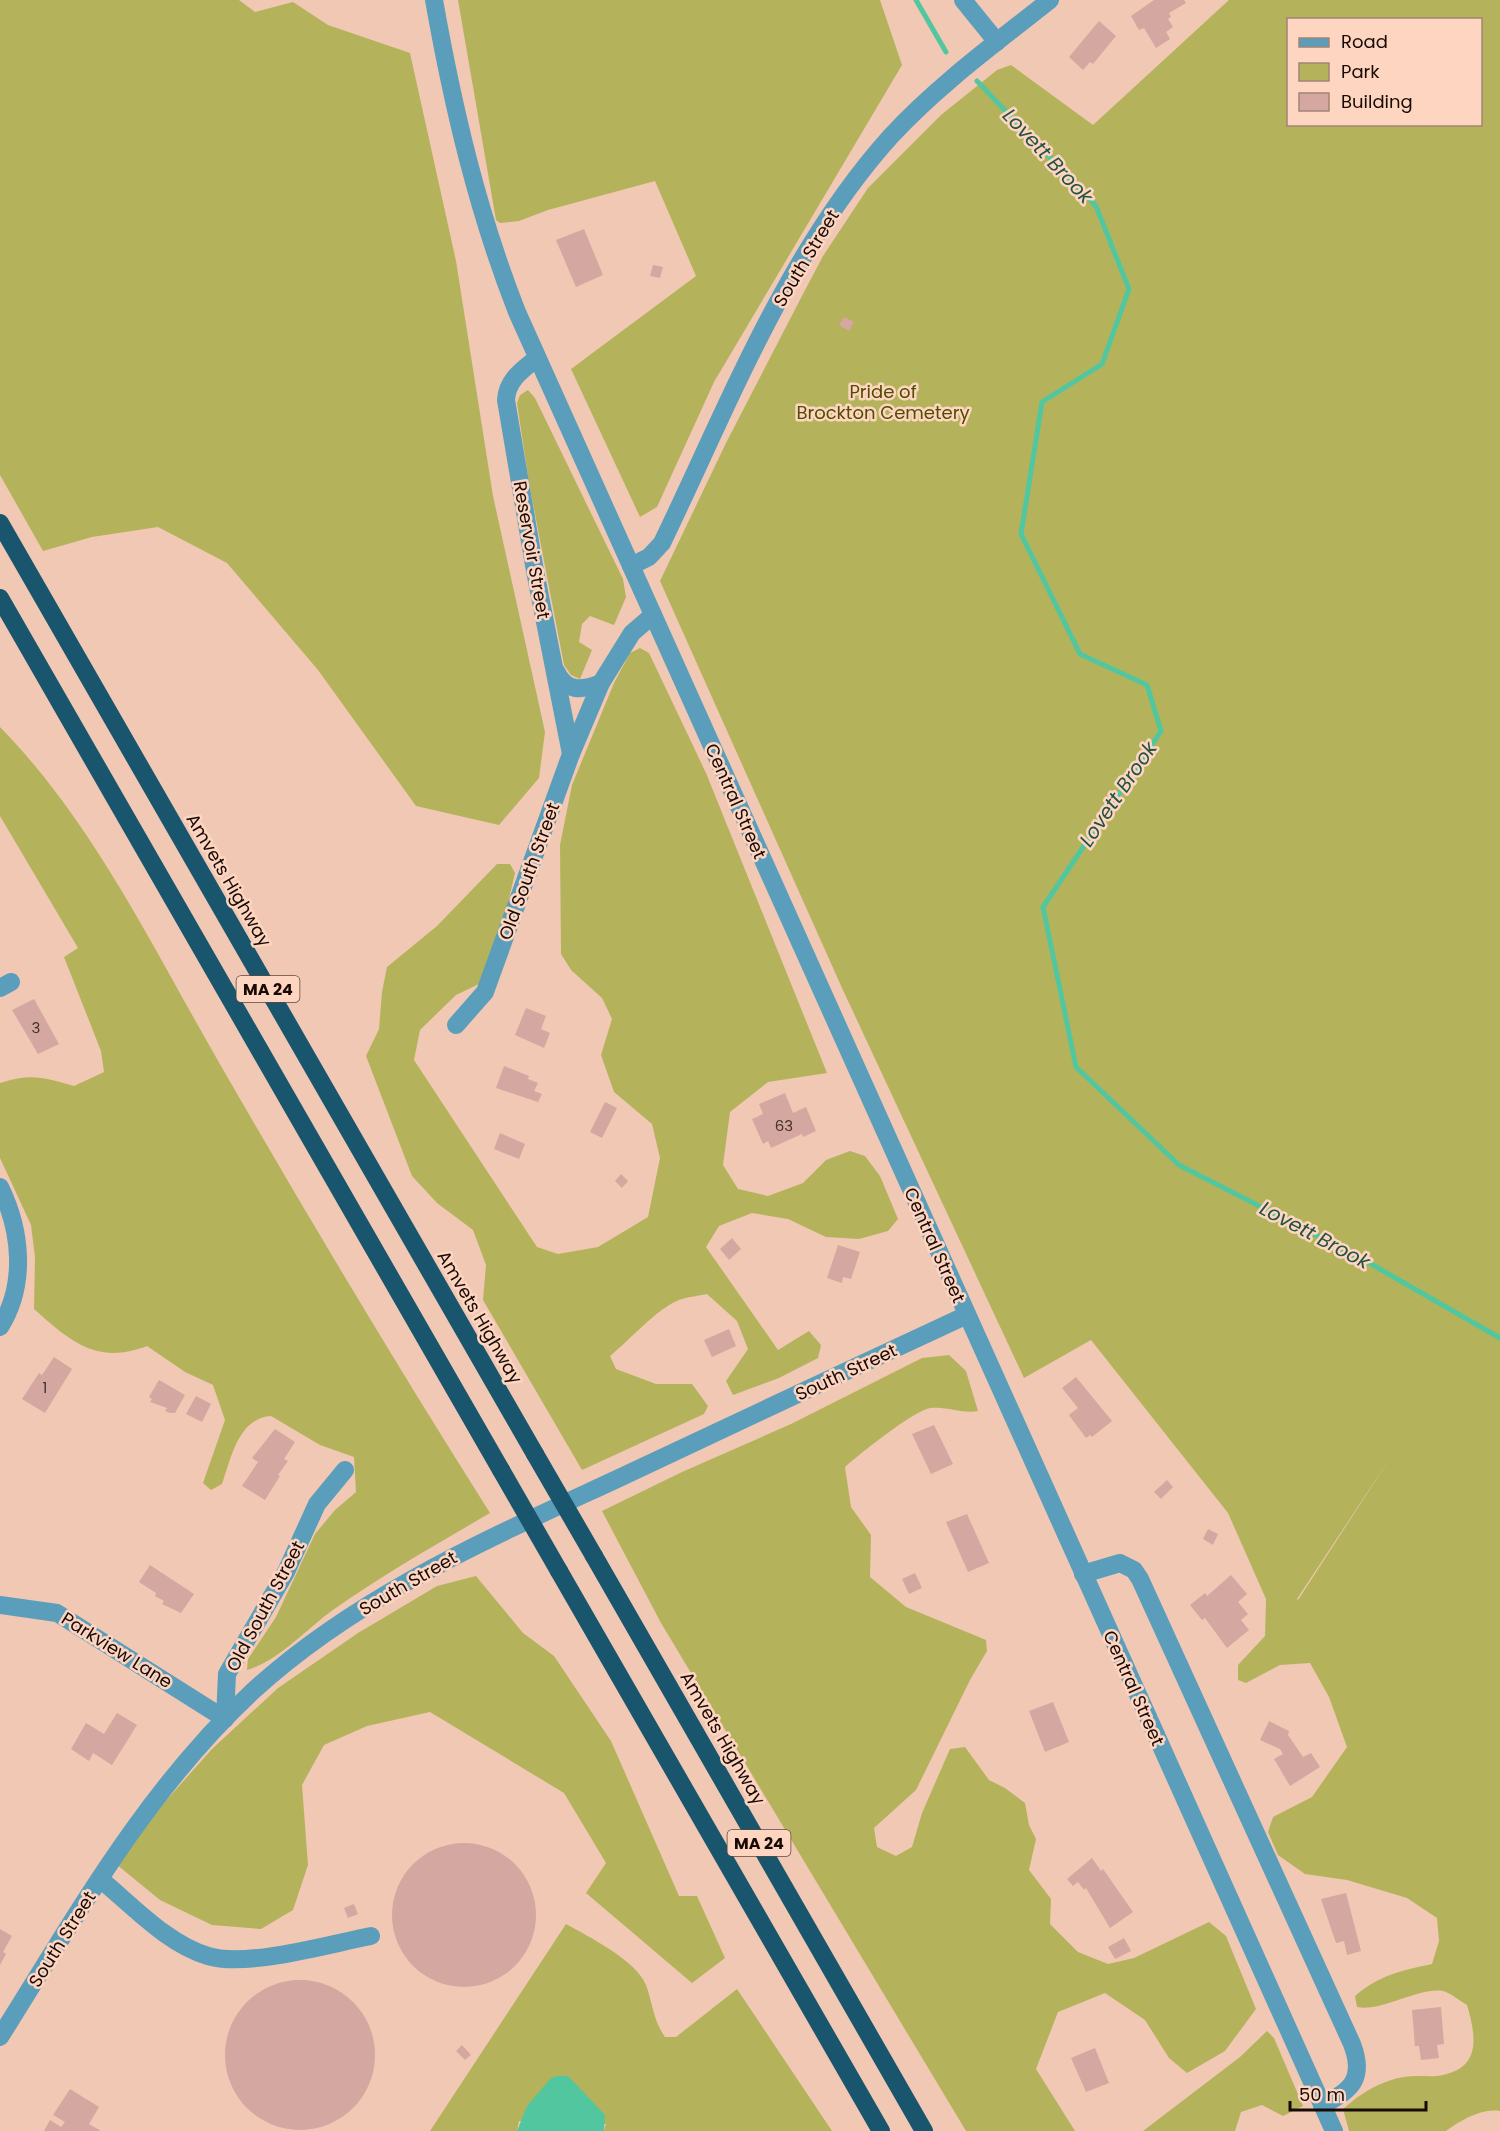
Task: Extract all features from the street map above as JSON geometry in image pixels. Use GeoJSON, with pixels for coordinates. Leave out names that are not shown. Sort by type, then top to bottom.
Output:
{"type":"FeatureCollection","features":[{"type":"Feature","properties":{"kind":"highway","name":"Amvets Highway"},"geometry":{"type":"LineString","coordinates":[[0,523],[924,2131]]}},
{"type":"Feature","properties":{"kind":"highway","name":"MA 24"},"geometry":{"type":"LineString","coordinates":[[0,598],[881,2131]]}},
{"type":"Feature","properties":{"kind":"street","name":"Central Street"},"geometry":{"type":"LineString","coordinates":[[434,0],[455,112],[476,195],[503,276],[537,358],[1334,2131]]}},
{"type":"Feature","properties":{"kind":"street"},"geometry":{"type":"LineString","coordinates":[[963,0],[997,42]]}},
{"type":"Feature","properties":{"kind":"street","name":"South Street"},"geometry":{"type":"LineString","coordinates":[[630,566],[649,557],[662,543],[777,306],[837,205],[892,135],[941,88],[1050,0]]}},
{"type":"Feature","properties":{"kind":"street","name":"Reservoir Street"},"geometry":{"type":"LineString","coordinates":[[537,358],[511,382],[506,390],[506,400],[571,754]]}},
{"type":"Feature","properties":{"kind":"street"},"geometry":{"type":"LineString","coordinates":[[554,668],[560,680],[575,689],[586,689],[601,683],[632,633],[653,615]]}},
{"type":"Feature","properties":{"kind":"street","name":"Old South Street"},"geometry":{"type":"LineString","coordinates":[[456,1025],[485,992],[571,754],[601,683]]}},
{"type":"Feature","properties":{"kind":"street"},"geometry":{"type":"LineString","coordinates":[[0,1187],[15,1228],[19,1251],[18,1273],[13,1297],[0,1327]]}},
{"type":"Feature","properties":{"kind":"street","name":"South Street"},"geometry":{"type":"LineString","coordinates":[[0,2037],[99,1879],[141,1817],[225,1719],[274,1674],[337,1626],[393,1589],[462,1551],[967,1315]]}},
{"type":"Feature","properties":{"kind":"street","name":"Old South Street"},"geometry":{"type":"LineString","coordinates":[[225,1719],[227,1674],[286,1572],[317,1504],[345,1470]]}},
{"type":"Feature","properties":{"kind":"street"},"geometry":{"type":"LineString","coordinates":[[1083,1574],[1120,1563],[1134,1570],[1140,1579],[1352,2044],[1358,2066],[1354,2081],[1341,2096],[1322,2105]]}},
{"type":"Feature","properties":{"kind":"street","name":"Parkview Lane"},"geometry":{"type":"LineString","coordinates":[[0,1605],[57,1613],[225,1719]]}},
{"type":"Feature","properties":{"kind":"street"},"geometry":{"type":"LineString","coordinates":[[99,1879],[173,1938],[208,1956],[250,1959],[371,1936]]}},
{"type":"Feature","properties":{"kind":"green space"},"geometry":{"type":"Polygon","coordinates":[[[0,0],[239,0],[255,12],[293,2],[328,25],[410,53],[456,261],[493,496],[545,732],[539,778],[499,825],[416,806],[318,670],[227,563],[158,527],[92,537],[43,551],[0,475],[0,0]]]}},
{"type":"Feature","properties":{"kind":"green space"},"geometry":{"type":"Polygon","coordinates":[[[458,0],[880,0],[902,65],[714,382],[657,507],[640,517],[571,369],[696,276],[655,181],[548,210],[519,221],[500,223],[496,220],[458,0]]]}},
{"type":"Feature","properties":{"kind":"green space","name":"Pride of Brockton Cemetery"},"geometry":{"type":"Polygon","coordinates":[[[1229,0],[1500,0],[1500,2111],[1479,2113],[1446,2131],[1349,2131],[1343,2109],[1364,2093],[1387,2081],[1408,2076],[1437,2076],[1451,2073],[1462,2067],[1468,2060],[1474,2041],[1467,2005],[1446,1992],[1426,1992],[1378,2006],[1357,2007],[1355,1996],[1372,1983],[1401,1971],[1432,1964],[1439,1941],[1437,1918],[1407,1898],[1347,1880],[1305,1874],[1278,1855],[1268,1832],[1273,1817],[1312,1797],[1347,1747],[1329,1697],[1310,1663],[1280,1665],[1246,1683],[1238,1680],[1238,1665],[1265,1636],[1266,1599],[1228,1513],[1091,1340],[1024,1378],[842,988],[660,581],[726,443],[823,256],[868,188],[941,115],[997,70],[1011,65],[1093,125],[1229,0]],[[1394,1452],[1297,1599],[1298,1600],[1394,1452]]]}},
{"type":"Feature","properties":{"kind":"green space"},"geometry":{"type":"Polygon","coordinates":[[[528,390],[535,398],[623,579],[626,597],[614,625],[590,616],[582,624],[579,642],[592,650],[580,679],[571,675],[564,665],[529,483],[517,403],[520,395],[528,390]]]}},
{"type":"Feature","properties":{"kind":"green space"},"geometry":{"type":"Polygon","coordinates":[[[640,648],[649,653],[706,773],[827,1073],[768,1082],[730,1112],[723,1165],[738,1189],[768,1196],[803,1183],[826,1160],[850,1151],[865,1156],[880,1176],[898,1219],[888,1231],[859,1239],[826,1237],[788,1219],[752,1213],[719,1226],[706,1247],[778,1350],[809,1331],[821,1345],[818,1358],[779,1378],[733,1395],[726,1381],[748,1349],[737,1321],[707,1294],[679,1300],[652,1318],[610,1356],[616,1369],[656,1384],[692,1384],[708,1406],[704,1414],[582,1470],[483,1300],[486,1265],[473,1230],[437,1203],[412,1176],[366,1056],[379,1029],[387,967],[437,926],[497,864],[510,864],[515,873],[507,907],[481,983],[456,995],[420,1030],[414,1060],[537,1247],[558,1254],[598,1247],[648,1217],[660,1158],[652,1124],[614,1092],[601,1055],[612,1019],[602,998],[571,970],[561,954],[560,845],[572,785],[614,683],[630,653],[640,648]]]}},
{"type":"Feature","properties":{"kind":"green space"},"geometry":{"type":"Polygon","coordinates":[[[0,727],[34,764],[65,804],[121,889],[320,1235],[490,1513],[372,1584],[333,1610],[281,1652],[247,1670],[248,1659],[276,1617],[315,1534],[335,1510],[356,1492],[354,1457],[320,1445],[271,1416],[260,1418],[243,1432],[237,1441],[222,1484],[211,1490],[203,1483],[225,1420],[213,1385],[185,1372],[147,1346],[113,1353],[86,1347],[60,1331],[34,1309],[35,1257],[31,1225],[0,1158],[0,1083],[37,1077],[74,1086],[104,1072],[101,1051],[64,957],[78,948],[0,816],[0,727]]]}},
{"type":"Feature","properties":{"kind":"green space"},"geometry":{"type":"Polygon","coordinates":[[[949,1355],[966,1371],[978,1411],[931,1408],[923,1411],[887,1433],[845,1467],[851,1507],[871,1535],[870,1577],[906,1607],[986,1640],[987,1651],[970,1680],[916,1790],[874,1828],[877,1847],[896,1856],[912,1847],[922,1813],[950,1749],[965,1747],[989,1780],[1005,1788],[1025,1803],[1029,1825],[1036,1839],[1029,1870],[1051,1899],[1050,1924],[1078,1952],[1108,1964],[1134,1958],[1209,1922],[1226,1936],[1256,2009],[1225,2051],[1187,2073],[1169,2058],[1145,2020],[1105,1993],[1058,2012],[1036,2069],[1075,2131],[966,2131],[661,1623],[602,1511],[682,1472],[791,1424],[922,1358],[949,1355]]]}},
{"type":"Feature","properties":{"kind":"green space"},"geometry":{"type":"Polygon","coordinates":[[[476,1576],[523,1633],[554,1656],[611,1741],[679,1896],[697,1896],[725,1958],[692,1983],[586,1893],[606,1863],[564,1793],[430,1712],[367,1726],[324,1745],[302,1785],[308,1865],[293,1910],[261,1929],[212,1925],[160,1900],[116,1864],[163,1804],[212,1749],[278,1688],[358,1633],[437,1586],[476,1576]]]}},
{"type":"Feature","properties":{"kind":"green space"},"geometry":{"type":"Polygon","coordinates":[[[566,1924],[611,1950],[641,1976],[665,2037],[676,2037],[737,1989],[832,2131],[604,2131],[606,2124],[519,2121],[517,2131],[430,2131],[566,1924]]]}},
{"type":"Feature","properties":{"kind":"green space"},"geometry":{"type":"Polygon","coordinates":[[[1267,2031],[1274,2038],[1303,2106],[1283,2116],[1262,2105],[1241,2112],[1235,2131],[1143,2131],[1240,2057],[1267,2031]]]}},
{"type":"Feature","properties":{"kind":"shaded area"},"geometry":{"type":"Polygon","coordinates":[[[568,2076],[605,2115],[604,2131],[517,2131],[527,2106],[551,2078],[568,2076]]]}},
{"type":"Feature","properties":{"kind":"building"},"geometry":{"type":"Polygon","coordinates":[[[1154,0],[1184,0],[1186,3],[1169,13],[1171,17],[1168,19],[1173,27],[1166,32],[1170,39],[1156,48],[1144,28],[1139,30],[1131,16],[1154,0]]]}},
{"type":"Feature","properties":{"kind":"building"},"geometry":{"type":"Polygon","coordinates":[[[1099,21],[1116,36],[1093,64],[1090,62],[1083,70],[1069,57],[1099,21]]]}},
{"type":"Feature","properties":{"kind":"building"},"geometry":{"type":"Polygon","coordinates":[[[584,229],[603,275],[576,287],[556,240],[584,229]]]}},
{"type":"Feature","properties":{"kind":"building"},"geometry":{"type":"Polygon","coordinates":[[[653,265],[663,267],[660,278],[650,276],[653,265]]]}},
{"type":"Feature","properties":{"kind":"building"},"geometry":{"type":"Polygon","coordinates":[[[844,317],[854,322],[849,331],[839,325],[844,317]]]}},
{"type":"Feature","properties":{"kind":"building"},"geometry":{"type":"Polygon","coordinates":[[[34,999],[59,1044],[38,1054],[12,1010],[34,999]]]}},
{"type":"Feature","properties":{"kind":"building"},"geometry":{"type":"Polygon","coordinates":[[[526,1008],[546,1016],[541,1029],[550,1033],[544,1048],[515,1035],[526,1008]]]}},
{"type":"Feature","properties":{"kind":"building"},"geometry":{"type":"Polygon","coordinates":[[[504,1066],[529,1076],[528,1079],[538,1083],[534,1091],[542,1094],[538,1102],[496,1088],[504,1066]]]}},
{"type":"Feature","properties":{"kind":"building"},"geometry":{"type":"Polygon","coordinates":[[[785,1093],[793,1113],[806,1107],[816,1131],[803,1137],[802,1134],[771,1148],[768,1141],[763,1144],[752,1119],[763,1114],[759,1104],[785,1093]]]}},
{"type":"Feature","properties":{"kind":"building"},"geometry":{"type":"Polygon","coordinates":[[[605,1102],[617,1108],[602,1138],[590,1132],[605,1102]]]}},
{"type":"Feature","properties":{"kind":"building"},"geometry":{"type":"Polygon","coordinates":[[[500,1133],[525,1144],[519,1159],[494,1149],[500,1133]]]}},
{"type":"Feature","properties":{"kind":"building"},"geometry":{"type":"Polygon","coordinates":[[[621,1174],[628,1181],[622,1188],[615,1181],[621,1174]]]}},
{"type":"Feature","properties":{"kind":"building"},"geometry":{"type":"Polygon","coordinates":[[[732,1238],[741,1249],[729,1260],[720,1249],[732,1238]]]}},
{"type":"Feature","properties":{"kind":"building"},"geometry":{"type":"Polygon","coordinates":[[[838,1245],[860,1252],[851,1279],[843,1277],[842,1283],[827,1278],[838,1245]]]}},
{"type":"Feature","properties":{"kind":"building"},"geometry":{"type":"Polygon","coordinates":[[[729,1329],[736,1346],[712,1357],[704,1340],[729,1329]]]}},
{"type":"Feature","properties":{"kind":"building"},"geometry":{"type":"Polygon","coordinates":[[[54,1357],[72,1369],[45,1413],[22,1399],[39,1373],[42,1375],[54,1357]]]}},
{"type":"Feature","properties":{"kind":"building"},"geometry":{"type":"Polygon","coordinates":[[[1076,1377],[1112,1421],[1092,1437],[1090,1435],[1086,1438],[1069,1415],[1078,1408],[1062,1388],[1076,1377]]]}},
{"type":"Feature","properties":{"kind":"building"},"geometry":{"type":"Polygon","coordinates":[[[159,1380],[185,1395],[175,1413],[165,1411],[167,1408],[150,1402],[152,1399],[149,1397],[159,1380]]]}},
{"type":"Feature","properties":{"kind":"building"},"geometry":{"type":"Polygon","coordinates":[[[196,1396],[211,1404],[202,1422],[186,1414],[196,1396]]]}},
{"type":"Feature","properties":{"kind":"building"},"geometry":{"type":"Polygon","coordinates":[[[934,1425],[953,1464],[931,1474],[912,1434],[934,1425]]]}},
{"type":"Feature","properties":{"kind":"building"},"geometry":{"type":"Polygon","coordinates":[[[275,1429],[295,1442],[284,1459],[288,1461],[265,1500],[242,1486],[258,1462],[252,1458],[275,1429]]]}},
{"type":"Feature","properties":{"kind":"building"},"geometry":{"type":"Polygon","coordinates":[[[1167,1480],[1173,1487],[1161,1499],[1154,1492],[1167,1480]]]}},
{"type":"Feature","properties":{"kind":"building"},"geometry":{"type":"Polygon","coordinates":[[[967,1514],[989,1563],[968,1572],[946,1522],[967,1514]]]}},
{"type":"Feature","properties":{"kind":"building"},"geometry":{"type":"Polygon","coordinates":[[[1208,1529],[1218,1534],[1213,1545],[1203,1539],[1208,1529]]]}},
{"type":"Feature","properties":{"kind":"building"},"geometry":{"type":"Polygon","coordinates":[[[150,1565],[194,1594],[181,1613],[162,1604],[164,1601],[155,1596],[156,1593],[139,1582],[150,1565]]]}},
{"type":"Feature","properties":{"kind":"building"},"geometry":{"type":"Polygon","coordinates":[[[915,1573],[922,1588],[909,1594],[902,1579],[915,1573]]]}},
{"type":"Feature","properties":{"kind":"building"},"geometry":{"type":"Polygon","coordinates":[[[1231,1575],[1247,1594],[1238,1602],[1248,1614],[1241,1620],[1249,1630],[1227,1648],[1205,1618],[1202,1620],[1190,1605],[1205,1593],[1207,1596],[1231,1575]]]}},
{"type":"Feature","properties":{"kind":"building"},"geometry":{"type":"Polygon","coordinates":[[[1053,1702],[1069,1742],[1045,1752],[1029,1711],[1053,1702]]]}},
{"type":"Feature","properties":{"kind":"building"},"geometry":{"type":"Polygon","coordinates":[[[117,1713],[137,1725],[112,1765],[93,1753],[89,1761],[71,1749],[86,1723],[104,1734],[117,1713]]]}},
{"type":"Feature","properties":{"kind":"building"},"geometry":{"type":"Polygon","coordinates":[[[1269,1721],[1289,1731],[1288,1735],[1303,1757],[1311,1753],[1320,1767],[1290,1786],[1274,1759],[1283,1754],[1280,1749],[1260,1740],[1269,1721]]]}},
{"type":"Feature","properties":{"kind":"building"},"geometry":{"type":"Polygon","coordinates":[[[464,1843],[478,1844],[492,1849],[515,1864],[530,1887],[535,1901],[535,1929],[530,1943],[515,1966],[492,1981],[478,1986],[464,1987],[450,1986],[436,1981],[413,1966],[398,1943],[393,1929],[392,1915],[393,1901],[398,1887],[413,1864],[436,1849],[450,1844],[464,1843]]]}},
{"type":"Feature","properties":{"kind":"building"},"geometry":{"type":"Polygon","coordinates":[[[1092,1858],[1101,1871],[1103,1869],[1133,1912],[1110,1928],[1086,1888],[1084,1890],[1078,1882],[1073,1886],[1067,1879],[1092,1858]]]}},
{"type":"Feature","properties":{"kind":"building"},"geometry":{"type":"Polygon","coordinates":[[[1346,1893],[1361,1951],[1347,1955],[1344,1941],[1336,1943],[1321,1899],[1346,1893]]]}},
{"type":"Feature","properties":{"kind":"building"},"geometry":{"type":"Polygon","coordinates":[[[354,1904],[358,1914],[348,1918],[344,1908],[354,1904]]]}},
{"type":"Feature","properties":{"kind":"building"},"geometry":{"type":"Polygon","coordinates":[[[0,1929],[12,1936],[3,1952],[6,1954],[0,1965],[0,1929]]]}},
{"type":"Feature","properties":{"kind":"building"},"geometry":{"type":"Polygon","coordinates":[[[1124,1938],[1131,1951],[1115,1959],[1108,1947],[1124,1938]]]}},
{"type":"Feature","properties":{"kind":"building"},"geometry":{"type":"Polygon","coordinates":[[[300,1980],[315,1981],[329,1986],[353,2002],[369,2026],[374,2040],[374,2070],[369,2084],[353,2108],[329,2124],[315,2129],[300,2130],[285,2129],[271,2124],[247,2108],[231,2084],[226,2070],[225,2055],[226,2040],[231,2026],[247,2002],[271,1986],[285,1981],[300,1980]]]}},
{"type":"Feature","properties":{"kind":"building"},"geometry":{"type":"Polygon","coordinates":[[[1441,2007],[1444,2044],[1437,2045],[1439,2058],[1421,2060],[1419,2046],[1415,2046],[1412,2010],[1441,2007]]]}},
{"type":"Feature","properties":{"kind":"building"},"geometry":{"type":"Polygon","coordinates":[[[462,2045],[471,2055],[465,2060],[456,2051],[462,2045]]]}},
{"type":"Feature","properties":{"kind":"building"},"geometry":{"type":"Polygon","coordinates":[[[1095,2048],[1109,2083],[1086,2092],[1071,2058],[1095,2048]]]}},
{"type":"Feature","properties":{"kind":"building"},"geometry":{"type":"Polygon","coordinates":[[[70,2089],[99,2107],[89,2124],[101,2131],[44,2131],[50,2120],[61,2127],[65,2122],[53,2115],[70,2089]]]}},
{"type":"Feature","properties":{"kind":"waterway","name":"Lovett Brook"},"geometry":{"type":"LineString","coordinates":[[916,0],[946,52]]}},
{"type":"Feature","properties":{"kind":"waterway","name":"Lovett Brook"},"geometry":{"type":"LineString","coordinates":[[977,81],[1096,206],[1129,289],[1102,364],[1042,402],[1021,534],[1080,654],[1147,685],[1161,731],[1043,907],[1076,1067],[1179,1165],[1359,1257],[1500,1338]]}}]}
